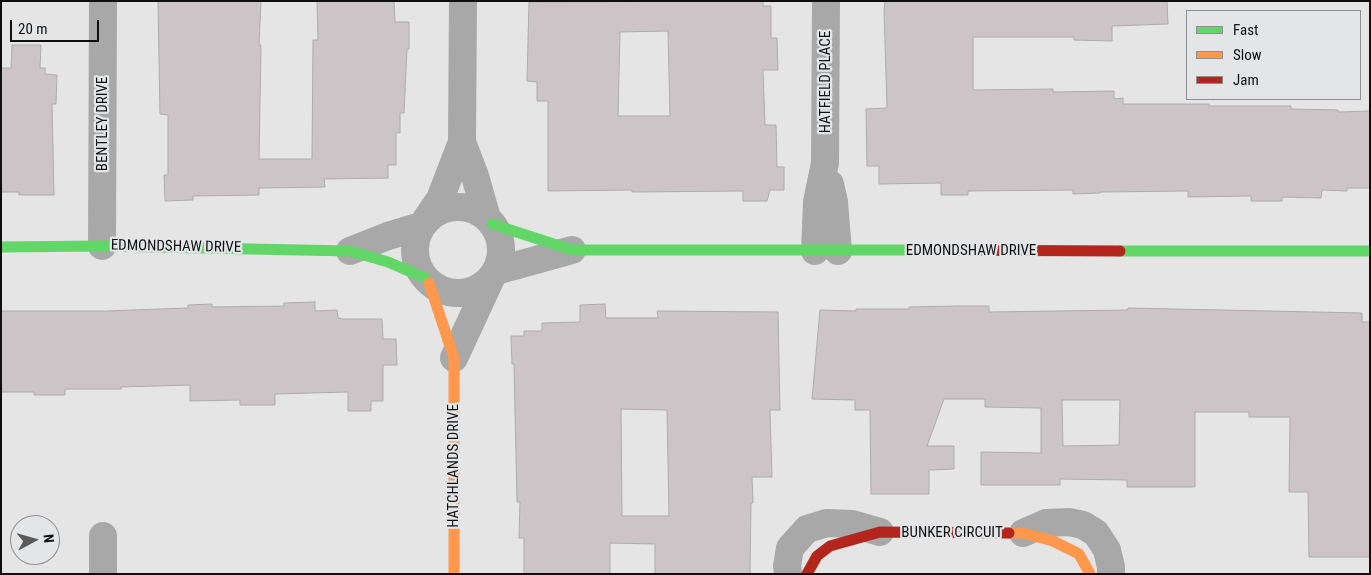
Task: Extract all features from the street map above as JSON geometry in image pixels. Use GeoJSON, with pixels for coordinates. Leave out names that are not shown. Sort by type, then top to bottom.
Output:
{"type":"FeatureCollection","features":[{"type":"Feature","properties":{"kind":"street","name":"BENTLEY DRIVE"},"geometry":{"type":"LineString","coordinates":[[102,246],[103,1]]}},
{"type":"Feature","properties":{"kind":"street"},"geometry":{"type":"LineString","coordinates":[[462,142],[501,247],[500,259],[493,274],[481,287],[468,292],[454,293],[441,290],[427,280],[418,266],[415,253],[416,239],[423,224],[440,199],[462,142],[463,1]]}},
{"type":"Feature","properties":{"kind":"street","name":"HATFIELD PLACE"},"geometry":{"type":"LineString","coordinates":[[826,1],[826,163],[834,202],[827,251]]}},
{"type":"Feature","properties":{"kind":"street"},"geometry":{"type":"LineString","coordinates":[[423,224],[435,213],[448,208],[462,207],[476,210],[490,221]]}},
{"type":"Feature","properties":{"kind":"street","name":"EDMONDSHAW DRIVE"},"geometry":{"type":"LineString","coordinates":[[490,221],[532,238],[572,250],[1370,251]]}},
{"type":"Feature","properties":{"kind":"street","name":"EDMONDSHAW DRIVE"},"geometry":{"type":"LineString","coordinates":[[350,251],[423,224]]}},
{"type":"Feature","properties":{"kind":"street","name":"EDMONDSHAW DRIVE"},"geometry":{"type":"LineString","coordinates":[[1,247],[102,246],[350,251],[388,262],[427,280]]}},
{"type":"Feature","properties":{"kind":"street","name":"EDMONDSHAW DRIVE"},"geometry":{"type":"LineString","coordinates":[[493,274],[572,250]]}},
{"type":"Feature","properties":{"kind":"street","name":"HATCHLANDS DRIVE"},"geometry":{"type":"LineString","coordinates":[[454,358],[493,274]]}},
{"type":"Feature","properties":{"kind":"street","name":"HATCHLANDS DRIVE"},"geometry":{"type":"LineString","coordinates":[[427,280],[454,358],[454,574]]}},
{"type":"Feature","properties":{"kind":"street","name":"BUNKER CIRCUIT"},"geometry":{"type":"LineString","coordinates":[[1023,533],[1046,523],[1069,522],[1083,525],[1096,533],[1108,550],[1111,574]]}},
{"type":"Feature","properties":{"kind":"street","name":"BUNKER CIRCUIT"},"geometry":{"type":"LineString","coordinates":[[788,574],[787,566],[790,548],[807,529],[827,523],[852,524],[880,532],[1023,533],[1053,541],[1079,554],[1090,574]]}},
{"type":"Feature","properties":{"kind":"street","name":"BUNKER CIRCUIT"},"geometry":{"type":"LineString","coordinates":[[807,574],[816,556],[830,546],[880,532]]}},
{"type":"Feature","properties":{"kind":"street"},"geometry":{"type":"LineString","coordinates":[[103,536],[103,574]]}},
{"type":"Feature","properties":{"kind":"building"},"geometry":{"type":"Polygon","coordinates":[[[158,1],[261,1],[259,159],[312,159],[313,40],[318,40],[317,1],[394,1],[395,22],[409,22],[409,49],[407,49],[404,113],[400,113],[400,133],[396,132],[396,165],[388,165],[388,178],[324,179],[325,187],[259,188],[259,195],[193,196],[193,200],[165,201],[164,175],[168,175],[168,115],[160,114],[158,1]]]}},
{"type":"Feature","properties":{"kind":"building"},"geometry":{"type":"Polygon","coordinates":[[[763,1],[763,6],[771,6],[771,38],[777,38],[778,70],[763,70],[765,125],[776,125],[777,167],[784,167],[784,190],[770,190],[767,201],[743,201],[743,191],[548,191],[548,101],[537,101],[537,82],[527,81],[529,2],[763,1]],[[668,31],[620,32],[618,116],[670,116],[668,31]]]}},
{"type":"Feature","properties":{"kind":"building"},"geometry":{"type":"Polygon","coordinates":[[[885,1],[1167,1],[1168,24],[1112,26],[1112,41],[1074,40],[1074,37],[973,37],[973,90],[1053,89],[1053,92],[1114,91],[1114,99],[1123,98],[1123,104],[1291,106],[1291,109],[1338,110],[1338,112],[1370,111],[1370,188],[1347,188],[1347,191],[1322,190],[1321,198],[1282,197],[1282,201],[1251,201],[1251,196],[1188,197],[1188,191],[1073,194],[1073,190],[968,191],[968,195],[941,195],[941,183],[879,184],[879,166],[867,166],[866,109],[887,108],[885,1]]]}},
{"type":"Feature","properties":{"kind":"building"},"geometry":{"type":"Polygon","coordinates":[[[12,45],[41,45],[40,68],[45,68],[45,74],[57,75],[56,104],[52,104],[54,195],[19,195],[19,192],[1,192],[1,68],[11,68],[12,45]]]}},
{"type":"Feature","properties":{"kind":"building"},"geometry":{"type":"Polygon","coordinates":[[[315,302],[315,311],[337,310],[338,318],[341,319],[382,319],[383,339],[396,339],[397,365],[383,365],[383,401],[371,401],[371,411],[348,411],[348,392],[275,394],[275,405],[240,405],[240,400],[190,401],[190,385],[121,387],[121,389],[65,389],[65,395],[34,395],[34,392],[1,392],[1,311],[106,311],[188,308],[188,305],[212,304],[212,307],[284,306],[284,303],[315,302]]]}},
{"type":"Feature","properties":{"kind":"building"},"geometry":{"type":"Polygon","coordinates":[[[605,304],[606,318],[658,318],[657,311],[778,312],[780,410],[770,410],[772,477],[752,477],[753,503],[751,503],[750,574],[655,574],[655,544],[610,543],[610,574],[524,574],[524,538],[519,538],[520,502],[517,502],[514,364],[512,364],[511,336],[524,336],[524,331],[542,331],[542,323],[580,322],[580,305],[605,304]],[[621,409],[622,516],[669,516],[667,410],[621,409]]]}},
{"type":"Feature","properties":{"kind":"building"},"geometry":{"type":"Polygon","coordinates":[[[989,306],[989,312],[1128,310],[1128,308],[1362,313],[1362,322],[1370,322],[1370,557],[1309,557],[1308,492],[1289,492],[1290,417],[1249,417],[1249,412],[1195,412],[1195,487],[1127,487],[1127,480],[1060,479],[1060,485],[981,485],[981,452],[1041,453],[1041,408],[985,407],[985,399],[944,399],[927,446],[954,446],[954,469],[929,470],[929,494],[871,494],[870,410],[855,410],[855,400],[812,399],[820,310],[856,311],[856,309],[909,309],[909,307],[989,306]],[[1062,400],[1063,446],[1119,445],[1120,400],[1062,400]]]}},
{"type":"Feature","properties":{"kind":"traffic: fast"},"geometry":{"type":"LineString","coordinates":[[492,224],[572,250],[916,250]]}},
{"type":"Feature","properties":{"kind":"traffic: fast"},"geometry":{"type":"LineString","coordinates":[[1,247],[102,246],[350,251],[388,262],[425,278]]}},
{"type":"Feature","properties":{"kind":"traffic: fast"},"geometry":{"type":"LineString","coordinates":[[1120,251],[1370,251]]}},
{"type":"Feature","properties":{"kind":"traffic: slow"},"geometry":{"type":"LineString","coordinates":[[429,283],[454,358],[454,574]]}},
{"type":"Feature","properties":{"kind":"traffic: slow"},"geometry":{"type":"LineString","coordinates":[[1009,533],[1023,533],[1053,541],[1079,554],[1090,574]]}},
{"type":"Feature","properties":{"kind":"traffic: jam"},"geometry":{"type":"LineString","coordinates":[[916,250],[1120,251]]}},
{"type":"Feature","properties":{"kind":"traffic: jam"},"geometry":{"type":"LineString","coordinates":[[807,574],[817,556],[830,546],[880,532],[1009,533]]}}]}
